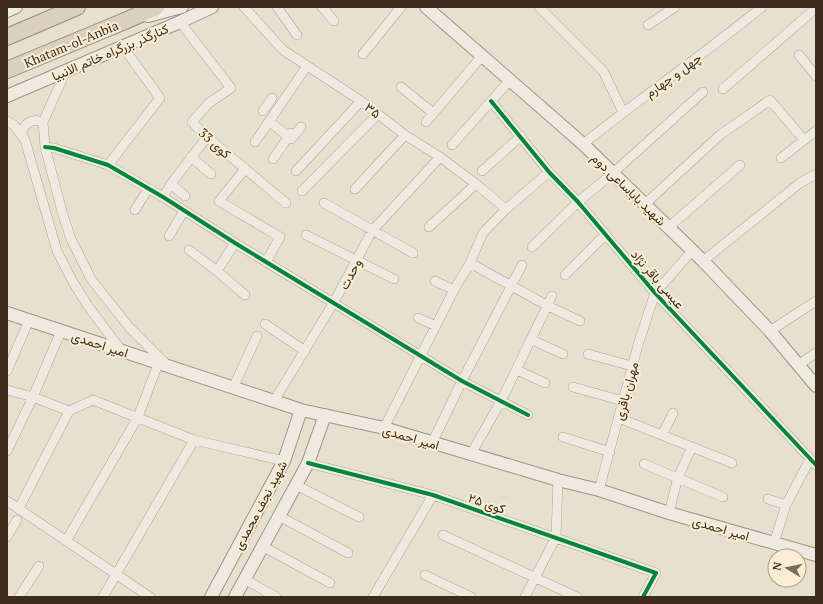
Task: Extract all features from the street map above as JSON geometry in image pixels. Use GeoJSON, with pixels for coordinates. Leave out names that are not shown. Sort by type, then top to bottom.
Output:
{"type":"FeatureCollection","features":[{"type":"Feature","properties":{"kind":"highway"},"geometry":{"type":"LineString","coordinates":[[7,37],[77,7]]}},
{"type":"Feature","properties":{"kind":"highway","name":"Khatam-ol-Anbia"},"geometry":{"type":"LineString","coordinates":[[7,70],[156,7]]}},
{"type":"Feature","properties":{"kind":"main road"},"geometry":{"type":"LineString","coordinates":[[7,11],[16,7]]}},
{"type":"Feature","properties":{"kind":"main road"},"geometry":{"type":"LineString","coordinates":[[125,21],[182,7]]}},
{"type":"Feature","properties":{"kind":"main road","name":"کنارگذر بزرگراه خاتم الانبیا"},"geometry":{"type":"LineString","coordinates":[[7,96],[66,72],[212,7]]}},
{"type":"Feature","properties":{"kind":"main road","name":"شهید باباساعی دوم"},"geometry":{"type":"LineString","coordinates":[[426,7],[583,144],[693,250],[770,330],[816,386]]}},
{"type":"Feature","properties":{"kind":"main road","name":"امیر احمدی"},"geometry":{"type":"LineString","coordinates":[[7,313],[274,402],[301,410],[384,428],[816,555]]}},
{"type":"Feature","properties":{"kind":"main road","name":"شهید نجف محمدی"},"geometry":{"type":"LineString","coordinates":[[211,597],[284,461],[301,410]]}},
{"type":"Feature","properties":{"kind":"main road","name":"شهید نجف محمدی"},"geometry":{"type":"LineString","coordinates":[[235,597],[308,463],[325,415]]}},
{"type":"Feature","properties":{"kind":"street","name":"۳۵"},"geometry":{"type":"LineString","coordinates":[[244,7],[283,50],[361,101],[405,135],[440,157],[476,184],[506,210]]}},
{"type":"Feature","properties":{"kind":"street"},"geometry":{"type":"LineString","coordinates":[[277,7],[297,35]]}},
{"type":"Feature","properties":{"kind":"street"},"geometry":{"type":"LineString","coordinates":[[322,7],[334,21]]}},
{"type":"Feature","properties":{"kind":"street"},"geometry":{"type":"LineString","coordinates":[[363,54],[401,7]]}},
{"type":"Feature","properties":{"kind":"street"},"geometry":{"type":"LineString","coordinates":[[539,7],[603,71],[623,112]]}},
{"type":"Feature","properties":{"kind":"street"},"geometry":{"type":"LineString","coordinates":[[648,25],[675,7]]}},
{"type":"Feature","properties":{"kind":"street","name":"چهل و چهارم"},"geometry":{"type":"LineString","coordinates":[[583,144],[623,112],[737,28],[762,7]]}},
{"type":"Feature","properties":{"kind":"street"},"geometry":{"type":"LineString","coordinates":[[723,89],[816,8]]}},
{"type":"Feature","properties":{"kind":"street","name":"کوی 33"},"geometry":{"type":"LineString","coordinates":[[180,22],[231,88],[209,103],[192,122],[207,137],[286,203]]}},
{"type":"Feature","properties":{"kind":"street"},"geometry":{"type":"LineString","coordinates":[[108,165],[160,98],[123,47]]}},
{"type":"Feature","properties":{"kind":"street"},"geometry":{"type":"LineString","coordinates":[[799,55],[816,76]]}},
{"type":"Feature","properties":{"kind":"street"},"geometry":{"type":"LineString","coordinates":[[426,122],[482,56]]}},
{"type":"Feature","properties":{"kind":"street"},"geometry":{"type":"LineString","coordinates":[[255,142],[307,66]]}},
{"type":"Feature","properties":{"kind":"street"},"geometry":{"type":"LineString","coordinates":[[66,72],[43,122],[46,147],[63,215],[74,246],[91,279],[129,327],[163,365],[138,417],[66,541]]}},
{"type":"Feature","properties":{"kind":"street"},"geometry":{"type":"LineString","coordinates":[[452,144],[510,80]]}},
{"type":"Feature","properties":{"kind":"street"},"geometry":{"type":"LineString","coordinates":[[401,87],[433,113]]}},
{"type":"Feature","properties":{"kind":"street"},"geometry":{"type":"LineString","coordinates":[[532,247],[578,202],[613,173],[703,92]]}},
{"type":"Feature","properties":{"kind":"street"},"geometry":{"type":"LineString","coordinates":[[272,98],[262,110],[290,135],[291,139],[301,127]]}},
{"type":"Feature","properties":{"kind":"street","name":"عیسی باقر نژاد"},"geometry":{"type":"LineString","coordinates":[[491,100],[549,172],[606,234],[655,294],[813,462]]}},
{"type":"Feature","properties":{"kind":"street"},"geometry":{"type":"LineString","coordinates":[[645,204],[720,135],[770,100],[804,140]]}},
{"type":"Feature","properties":{"kind":"street"},"geometry":{"type":"LineString","coordinates":[[296,170],[361,101]]}},
{"type":"Feature","properties":{"kind":"street"},"geometry":{"type":"LineString","coordinates":[[302,191],[378,114]]}},
{"type":"Feature","properties":{"kind":"street"},"geometry":{"type":"LineString","coordinates":[[22,135],[22,130],[29,122],[39,120],[43,122]]}},
{"type":"Feature","properties":{"kind":"street"},"geometry":{"type":"LineString","coordinates":[[7,121],[14,125],[25,140],[57,250],[73,282],[88,306],[121,350]]}},
{"type":"Feature","properties":{"kind":"street"},"geometry":{"type":"LineString","coordinates":[[780,158],[816,131]]}},
{"type":"Feature","properties":{"kind":"street"},"geometry":{"type":"LineString","coordinates":[[273,158],[290,135]]}},
{"type":"Feature","properties":{"kind":"street"},"geometry":{"type":"LineString","coordinates":[[355,189],[405,135]]}},
{"type":"Feature","properties":{"kind":"street"},"geometry":{"type":"LineString","coordinates":[[482,171],[521,136]]}},
{"type":"Feature","properties":{"kind":"street"},"geometry":{"type":"LineString","coordinates":[[163,197],[171,184],[207,137]]}},
{"type":"Feature","properties":{"kind":"street"},"geometry":{"type":"LineString","coordinates":[[46,147],[54,148],[108,165],[163,197],[235,243],[462,381],[528,415]]}},
{"type":"Feature","properties":{"kind":"street"},"geometry":{"type":"LineString","coordinates":[[191,157],[211,174]]}},
{"type":"Feature","properties":{"kind":"street","name":"وحدت"},"geometry":{"type":"LineString","coordinates":[[274,402],[334,302],[372,231],[440,157]]}},
{"type":"Feature","properties":{"kind":"street"},"geometry":{"type":"LineString","coordinates":[[669,227],[740,165]]}},
{"type":"Feature","properties":{"kind":"street"},"geometry":{"type":"LineString","coordinates":[[245,169],[219,201],[280,237],[266,262]]}},
{"type":"Feature","properties":{"kind":"street"},"geometry":{"type":"LineString","coordinates":[[384,428],[454,290],[470,263],[483,233],[506,210],[549,172]]}},
{"type":"Feature","properties":{"kind":"street"},"geometry":{"type":"LineString","coordinates":[[703,261],[800,183],[816,174]]}},
{"type":"Feature","properties":{"kind":"street"},"geometry":{"type":"LineString","coordinates":[[171,184],[185,196]]}},
{"type":"Feature","properties":{"kind":"street"},"geometry":{"type":"LineString","coordinates":[[429,227],[476,184]]}},
{"type":"Feature","properties":{"kind":"street"},"geometry":{"type":"LineString","coordinates":[[135,210],[148,189]]}},
{"type":"Feature","properties":{"kind":"street"},"geometry":{"type":"LineString","coordinates":[[324,203],[372,231],[413,252]]}},
{"type":"Feature","properties":{"kind":"street"},"geometry":{"type":"LineString","coordinates":[[169,236],[184,211]]}},
{"type":"Feature","properties":{"kind":"street"},"geometry":{"type":"LineString","coordinates":[[565,275],[606,234]]}},
{"type":"Feature","properties":{"kind":"street"},"geometry":{"type":"LineString","coordinates":[[306,235],[394,279]]}},
{"type":"Feature","properties":{"kind":"street"},"geometry":{"type":"LineString","coordinates":[[217,271],[235,243]]}},
{"type":"Feature","properties":{"kind":"street"},"geometry":{"type":"LineString","coordinates":[[189,250],[245,295]]}},
{"type":"Feature","properties":{"kind":"street"},"geometry":{"type":"LineString","coordinates":[[655,294],[693,250]]}},
{"type":"Feature","properties":{"kind":"street"},"geometry":{"type":"LineString","coordinates":[[470,263],[548,306],[580,321]]}},
{"type":"Feature","properties":{"kind":"street"},"geometry":{"type":"LineString","coordinates":[[432,443],[462,381],[522,266]]}},
{"type":"Feature","properties":{"kind":"street"},"geometry":{"type":"LineString","coordinates":[[435,281],[454,290]]}},
{"type":"Feature","properties":{"kind":"street","name":"مهران باقری"},"geometry":{"type":"LineString","coordinates":[[599,490],[638,345],[655,294]]}},
{"type":"Feature","properties":{"kind":"street"},"geometry":{"type":"LineString","coordinates":[[471,454],[501,402],[552,296]]}},
{"type":"Feature","properties":{"kind":"street"},"geometry":{"type":"LineString","coordinates":[[770,330],[816,301]]}},
{"type":"Feature","properties":{"kind":"street"},"geometry":{"type":"LineString","coordinates":[[418,318],[436,326]]}},
{"type":"Feature","properties":{"kind":"street"},"geometry":{"type":"LineString","coordinates":[[7,371],[29,320]]}},
{"type":"Feature","properties":{"kind":"street"},"geometry":{"type":"LineString","coordinates":[[265,324],[305,351]]}},
{"type":"Feature","properties":{"kind":"street"},"geometry":{"type":"LineString","coordinates":[[7,451],[33,397],[60,331]]}},
{"type":"Feature","properties":{"kind":"street"},"geometry":{"type":"LineString","coordinates":[[233,388],[257,336]]}},
{"type":"Feature","properties":{"kind":"street"},"geometry":{"type":"LineString","coordinates":[[532,340],[563,354]]}},
{"type":"Feature","properties":{"kind":"street"},"geometry":{"type":"LineString","coordinates":[[798,365],[816,353]]}},
{"type":"Feature","properties":{"kind":"street"},"geometry":{"type":"LineString","coordinates":[[588,354],[632,366]]}},
{"type":"Feature","properties":{"kind":"street"},"geometry":{"type":"LineString","coordinates":[[517,370],[545,382]]}},
{"type":"Feature","properties":{"kind":"street"},"geometry":{"type":"LineString","coordinates":[[573,387],[623,401]]}},
{"type":"Feature","properties":{"kind":"street"},"geometry":{"type":"LineString","coordinates":[[7,390],[33,397],[69,411]]}},
{"type":"Feature","properties":{"kind":"street"},"geometry":{"type":"LineString","coordinates":[[19,508],[69,411],[93,400],[194,440],[284,461]]}},
{"type":"Feature","properties":{"kind":"street"},"geometry":{"type":"LineString","coordinates":[[662,435],[673,413]]}},
{"type":"Feature","properties":{"kind":"street"},"geometry":{"type":"LineString","coordinates":[[619,418],[732,464]]}},
{"type":"Feature","properties":{"kind":"street"},"geometry":{"type":"LineString","coordinates":[[563,437],[610,452]]}},
{"type":"Feature","properties":{"kind":"street"},"geometry":{"type":"LineString","coordinates":[[103,597],[194,440]]}},
{"type":"Feature","properties":{"kind":"street"},"geometry":{"type":"LineString","coordinates":[[669,512],[678,477],[692,447]]}},
{"type":"Feature","properties":{"kind":"street"},"geometry":{"type":"LineString","coordinates":[[774,543],[786,505],[813,462]]}},
{"type":"Feature","properties":{"kind":"street","name":"کوی ۲۵"},"geometry":{"type":"LineString","coordinates":[[308,463],[434,495],[656,573],[643,597]]}},
{"type":"Feature","properties":{"kind":"street"},"geometry":{"type":"LineString","coordinates":[[644,464],[678,477],[722,497]]}},
{"type":"Feature","properties":{"kind":"street"},"geometry":{"type":"LineString","coordinates":[[525,597],[556,537],[558,480]]}},
{"type":"Feature","properties":{"kind":"street"},"geometry":{"type":"LineString","coordinates":[[296,484],[359,517]]}},
{"type":"Feature","properties":{"kind":"street"},"geometry":{"type":"LineString","coordinates":[[373,597],[434,495]]}},
{"type":"Feature","properties":{"kind":"street"},"geometry":{"type":"LineString","coordinates":[[768,499],[786,505]]}},
{"type":"Feature","properties":{"kind":"street"},"geometry":{"type":"LineString","coordinates":[[7,501],[150,597]]}},
{"type":"Feature","properties":{"kind":"street"},"geometry":{"type":"LineString","coordinates":[[280,516],[348,553]]}},
{"type":"Feature","properties":{"kind":"street"},"geometry":{"type":"LineString","coordinates":[[7,537],[17,520]]}},
{"type":"Feature","properties":{"kind":"street"},"geometry":{"type":"LineString","coordinates":[[443,536],[577,597]]}},
{"type":"Feature","properties":{"kind":"street"},"geometry":{"type":"LineString","coordinates":[[262,546],[330,583]]}},
{"type":"Feature","properties":{"kind":"street"},"geometry":{"type":"LineString","coordinates":[[19,597],[39,566]]}},
{"type":"Feature","properties":{"kind":"street"},"geometry":{"type":"LineString","coordinates":[[425,575],[471,597]]}},
{"type":"Feature","properties":{"kind":"street"},"geometry":{"type":"LineString","coordinates":[[244,579],[276,597]]}},
{"type":"Feature","properties":{"kind":"cycle path"},"geometry":{"type":"LineString","coordinates":[[491,101],[549,172],[578,202],[655,293],[816,465]]}},
{"type":"Feature","properties":{"kind":"cycle path"},"geometry":{"type":"LineString","coordinates":[[45,147],[54,148],[108,165],[163,197],[235,243],[462,381],[528,415]]}},
{"type":"Feature","properties":{"kind":"cycle path"},"geometry":{"type":"LineString","coordinates":[[308,463],[433,495],[656,573],[643,597]]}}]}
